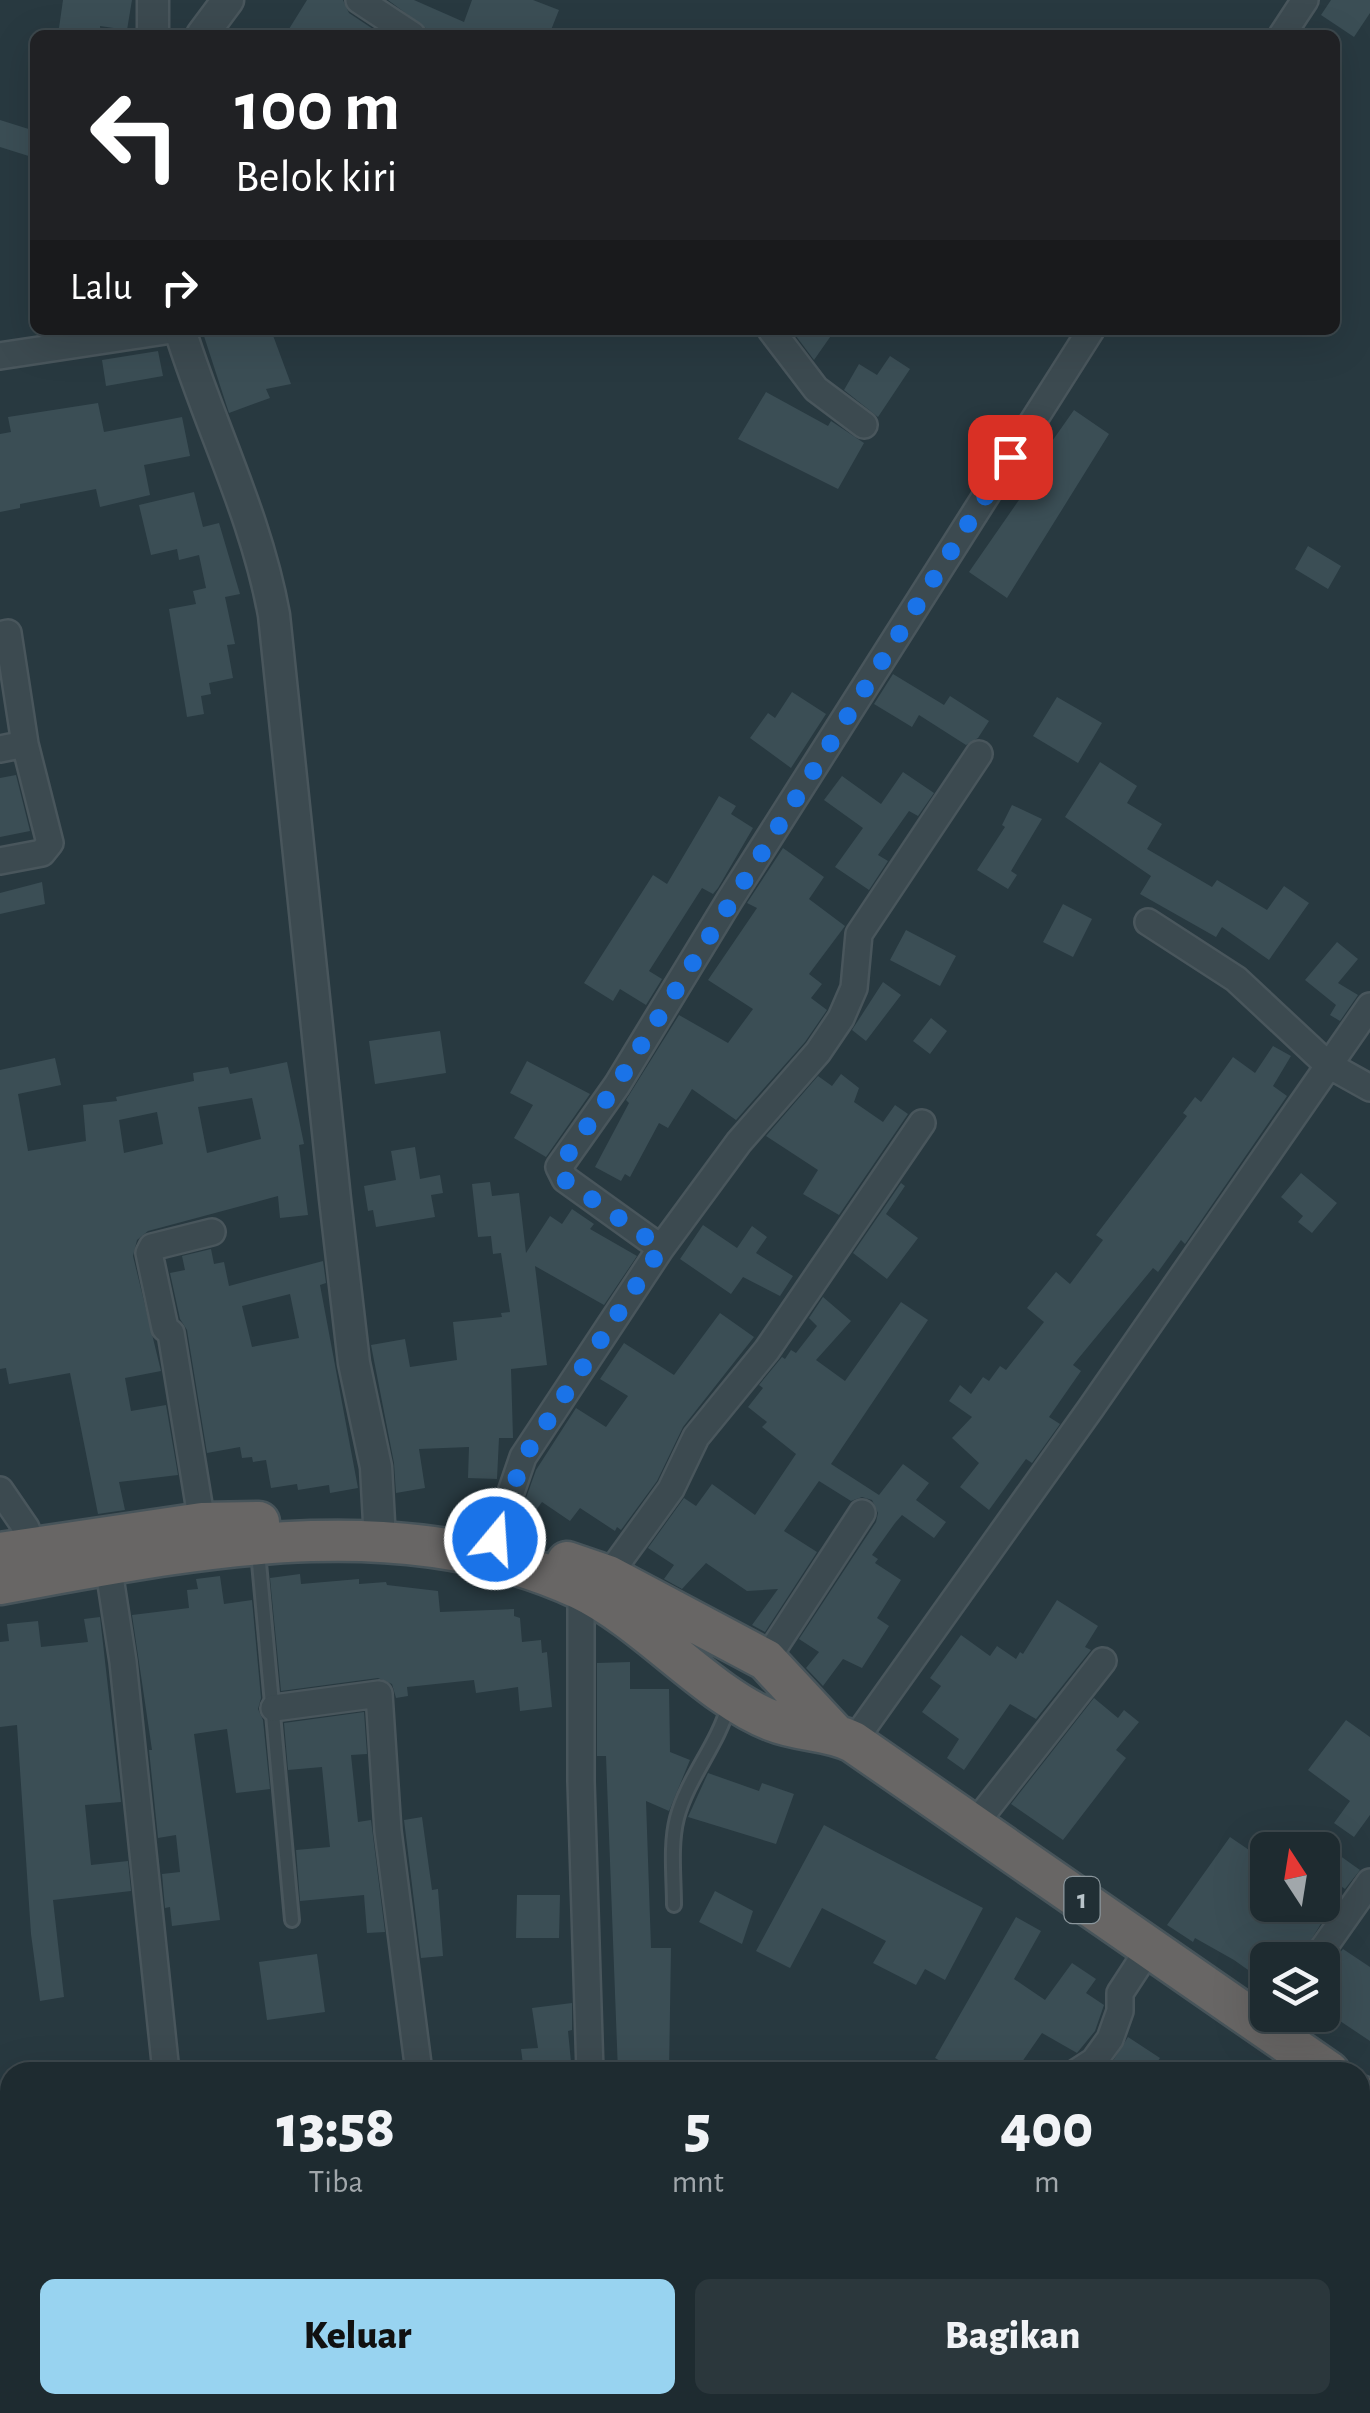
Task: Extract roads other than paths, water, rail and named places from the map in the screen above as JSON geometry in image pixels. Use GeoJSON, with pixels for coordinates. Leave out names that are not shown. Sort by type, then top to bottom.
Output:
{"type":"FeatureCollection","features":[{"type":"Feature","properties":{"kind":"highway","name":"1"},"geometry":{"type":"LineString","coordinates":[[16,1550],[202,1523],[379,1522],[495,1539],[766,1660],[843,1737],[1150,1948],[1250,2008]]}},
{"type":"Feature","properties":{"kind":"highway","name":"1"},"geometry":{"type":"LineString","coordinates":[[0,1584],[108,1564],[257,1544],[384,1539],[595,1582],[655,1638],[731,1696],[774,1722],[843,1737]]}},
{"type":"Feature","properties":{"kind":"highway","name":"1"},"geometry":{"type":"LineString","coordinates":[[1284,2032],[1318,2062]]}},
{"type":"Feature","properties":{"kind":"street"},"geometry":{"type":"LineString","coordinates":[[152,30],[153,0]]}},
{"type":"Feature","properties":{"kind":"street"},"geometry":{"type":"LineString","coordinates":[[206,30],[228,0]]}},
{"type":"Feature","properties":{"kind":"street"},"geometry":{"type":"LineString","coordinates":[[359,0],[404,30]]}},
{"type":"Feature","properties":{"kind":"street"},"geometry":{"type":"LineString","coordinates":[[1285,30],[1305,0]]}},
{"type":"Feature","properties":{"kind":"street"},"geometry":{"type":"LineString","coordinates":[[0,356],[139,335]]}},
{"type":"Feature","properties":{"kind":"street"},"geometry":{"type":"LineString","coordinates":[[182,335],[197,385],[256,530],[274,615],[335,1199],[354,1363],[376,1468],[379,1522]]}},
{"type":"Feature","properties":{"kind":"street"},"geometry":{"type":"LineString","coordinates":[[774,335],[801,375],[864,425]]}},
{"type":"Feature","properties":{"kind":"street"},"geometry":{"type":"LineString","coordinates":[[661,1248],[565,1180],[559,1167],[617,1084],[728,900],[1088,335]]}},
{"type":"Feature","properties":{"kind":"street"},"geometry":{"type":"LineString","coordinates":[[0,635],[8,633],[12,747],[50,843],[42,853],[0,861]]}},
{"type":"Feature","properties":{"kind":"street"},"geometry":{"type":"LineString","coordinates":[[495,1539],[524,1457],[661,1248],[740,1142],[818,1052],[841,1018],[854,988],[860,934],[979,754]]}},
{"type":"Feature","properties":{"kind":"street"},"geometry":{"type":"LineString","coordinates":[[1148,922],[1236,980],[1327,1064],[1370,1088]]}},
{"type":"Feature","properties":{"kind":"street"},"geometry":{"type":"LineString","coordinates":[[843,1737],[1091,1408],[1370,1006]]}},
{"type":"Feature","properties":{"kind":"street"},"geometry":{"type":"LineString","coordinates":[[590,2062],[580,1781],[595,1582],[671,1488],[696,1436],[767,1350],[922,1123]]}},
{"type":"Feature","properties":{"kind":"street"},"geometry":{"type":"LineString","coordinates":[[202,1523],[170,1332],[165,1328],[149,1253],[152,1247],[212,1232]]}},
{"type":"Feature","properties":{"kind":"street"},"geometry":{"type":"LineString","coordinates":[[0,1490],[26,1528],[16,1550]]}},
{"type":"Feature","properties":{"kind":"street"},"geometry":{"type":"LineString","coordinates":[[766,1660],[862,1513]]}},
{"type":"Feature","properties":{"kind":"street"},"geometry":{"type":"LineString","coordinates":[[108,1564],[123,1662],[165,2062]]}},
{"type":"Feature","properties":{"kind":"street"},"geometry":{"type":"LineString","coordinates":[[974,1826],[1103,1660]]}},
{"type":"Feature","properties":{"kind":"street"},"geometry":{"type":"LineString","coordinates":[[274,1708],[380,1694],[388,1831],[418,2062]]}},
{"type":"Feature","properties":{"kind":"street"},"geometry":{"type":"LineString","coordinates":[[1327,1942],[1370,1882]]}},
{"type":"Feature","properties":{"kind":"street"},"geometry":{"type":"LineString","coordinates":[[1092,2062],[1110,2039],[1120,2011],[1120,1993],[1150,1948]]}},
{"type":"Feature","properties":{"kind":"lane"},"geometry":{"type":"LineString","coordinates":[[257,1544],[292,1920]]}},
{"type":"Feature","properties":{"kind":"lane"},"geometry":{"type":"LineString","coordinates":[[674,1906],[676,1820],[696,1770],[721,1733],[731,1696]]}}]}
